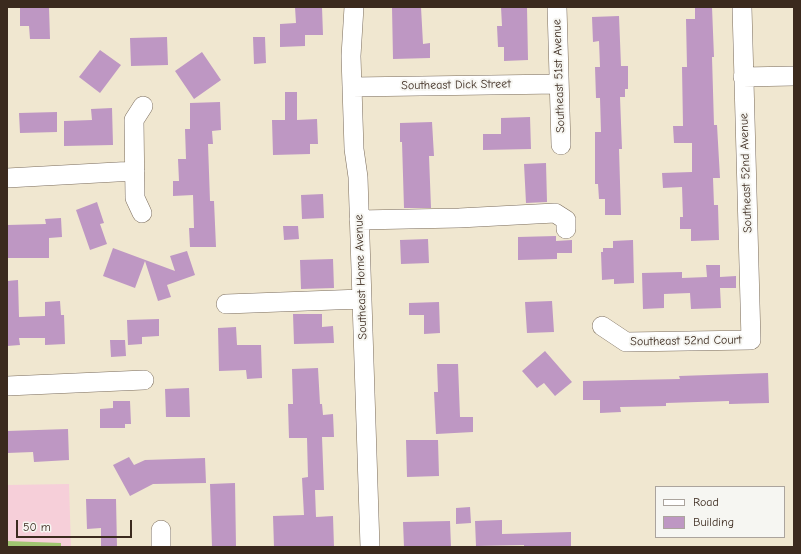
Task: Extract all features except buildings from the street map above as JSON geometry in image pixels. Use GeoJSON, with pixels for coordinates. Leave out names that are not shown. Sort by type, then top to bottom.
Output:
{"type":"FeatureCollection","features":[{"type":"Feature","properties":{"kind":"street","name":"Southeast Home Avenue"},"geometry":{"type":"LineString","coordinates":[[354,7],[351,41],[352,87],[354,149],[358,178],[370,547]]}},
{"type":"Feature","properties":{"kind":"street","name":"Southeast 51st Avenue"},"geometry":{"type":"LineString","coordinates":[[557,7],[561,145]]}},
{"type":"Feature","properties":{"kind":"street","name":"Southeast 52nd Avenue"},"geometry":{"type":"LineString","coordinates":[[742,7],[751,340]]}},
{"type":"Feature","properties":{"kind":"street"},"geometry":{"type":"LineString","coordinates":[[743,77],[794,76]]}},
{"type":"Feature","properties":{"kind":"street","name":"Southeast Dick Street"},"geometry":{"type":"LineString","coordinates":[[352,87],[559,84]]}},
{"type":"Feature","properties":{"kind":"street"},"geometry":{"type":"LineString","coordinates":[[142,213],[135,198],[134,120],[143,106]]}},
{"type":"Feature","properties":{"kind":"street"},"geometry":{"type":"LineString","coordinates":[[7,178],[135,171]]}},
{"type":"Feature","properties":{"kind":"street"},"geometry":{"type":"LineString","coordinates":[[359,220],[459,218],[555,213],[566,220],[566,229]]}},
{"type":"Feature","properties":{"kind":"street"},"geometry":{"type":"LineString","coordinates":[[226,304],[362,299]]}},
{"type":"Feature","properties":{"kind":"street","name":"Southeast 52nd Court"},"geometry":{"type":"LineString","coordinates":[[602,326],[626,342],[751,340]]}},
{"type":"Feature","properties":{"kind":"street"},"geometry":{"type":"LineString","coordinates":[[7,386],[144,380]]}},
{"type":"Feature","properties":{"kind":"shaded area"},"geometry":{"type":"Polygon","coordinates":[[[69,484],[71,547],[7,547],[7,485],[69,484]]]}},
{"type":"Feature","properties":{"kind":"green space"},"geometry":{"type":"Polygon","coordinates":[[[7,541],[61,543],[61,547],[7,547],[7,541]]]}}]}
